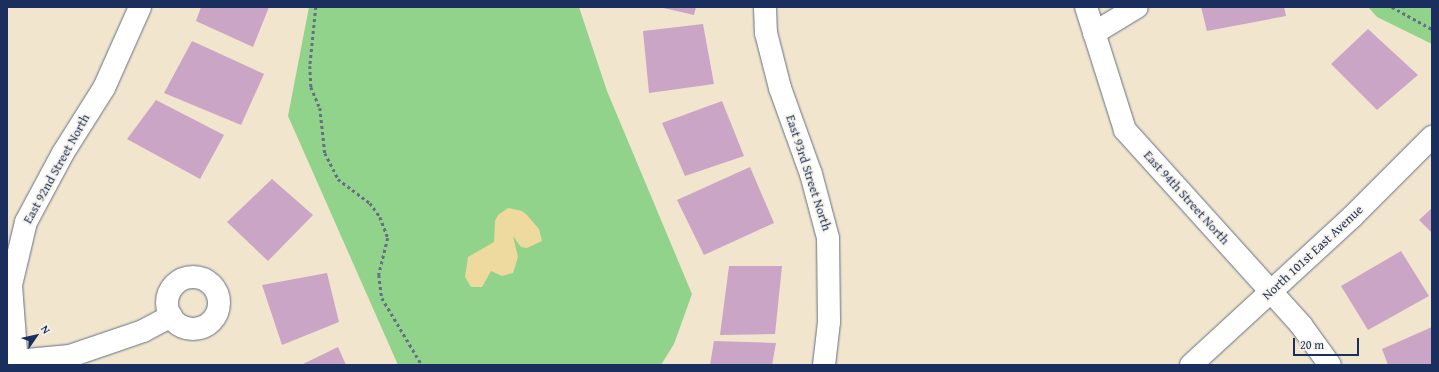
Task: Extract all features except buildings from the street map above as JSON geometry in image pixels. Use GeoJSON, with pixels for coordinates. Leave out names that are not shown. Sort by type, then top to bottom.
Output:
{"type":"FeatureCollection","features":[{"type":"Feature","properties":{"kind":"street","name":"East 92nd Street North"},"geometry":{"type":"LineString","coordinates":[[17,363],[11,332],[11,284],[26,222],[63,153],[104,88],[140,7]]}},
{"type":"Feature","properties":{"kind":"street","name":"East 93rd Street North"},"geometry":{"type":"LineString","coordinates":[[765,7],[766,33],[780,88],[810,174],[828,238],[829,322],[824,365]]}},
{"type":"Feature","properties":{"kind":"street","name":"East 94th Street North"},"geometry":{"type":"LineString","coordinates":[[1086,7],[1125,130],[1300,325],[1330,365]]}},
{"type":"Feature","properties":{"kind":"street"},"geometry":{"type":"LineString","coordinates":[[1094,34],[1138,7]]}},
{"type":"Feature","properties":{"kind":"street","name":"North 101st East Avenue"},"geometry":{"type":"LineString","coordinates":[[1191,365],[1354,216],[1432,137]]}},
{"type":"Feature","properties":{"kind":"street"},"geometry":{"type":"LineString","coordinates":[[17,363],[70,356],[144,331],[171,316]]}},
{"type":"Feature","properties":{"kind":"path"},"geometry":{"type":"LineString","coordinates":[[316,7],[310,66],[311,87],[320,108],[325,153],[338,179],[370,203],[380,217],[388,238],[379,275],[382,298],[422,365]]}},
{"type":"Feature","properties":{"kind":"path"},"geometry":{"type":"LineString","coordinates":[[1392,7],[1432,29]]}},
{"type":"Feature","properties":{"kind":"green space"},"geometry":{"type":"Polygon","coordinates":[[[309,7],[579,7],[607,91],[692,294],[674,344],[661,365],[398,365],[288,116],[309,7]]]}},
{"type":"Feature","properties":{"kind":"green space"},"geometry":{"type":"Polygon","coordinates":[[[1368,7],[1432,7],[1432,44],[1377,17],[1368,7]]]}},
{"type":"Feature","properties":{"kind":"sand"},"geometry":{"type":"Polygon","coordinates":[[[508,208],[522,211],[527,215],[539,229],[542,241],[527,248],[521,247],[513,236],[518,257],[513,273],[502,276],[491,271],[482,287],[471,287],[465,277],[468,257],[494,242],[495,221],[498,215],[508,208]]]}}]}
